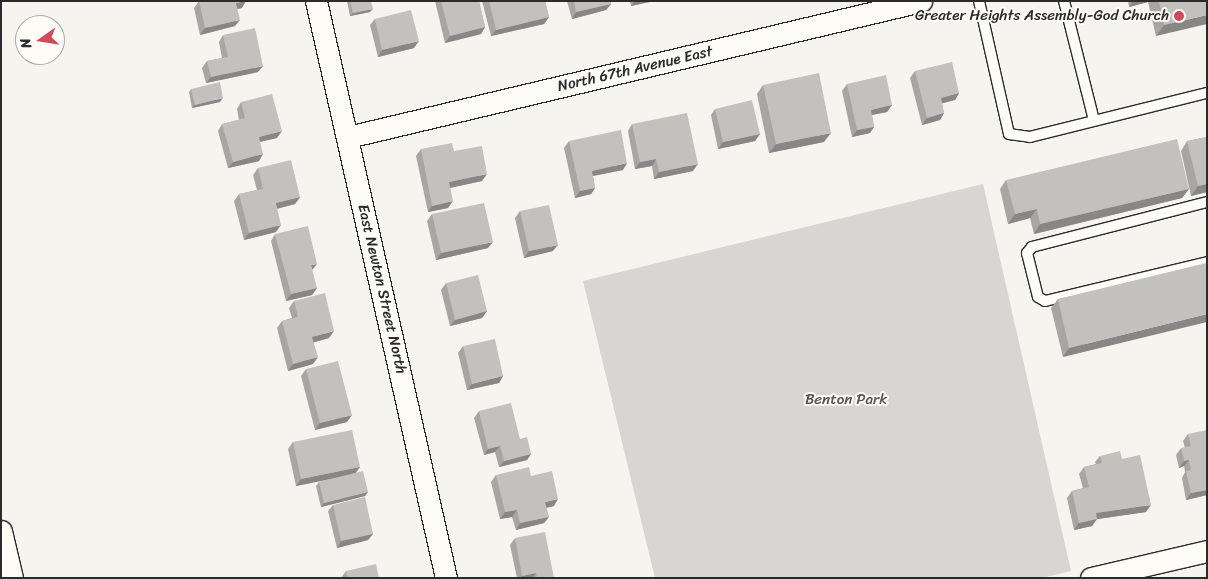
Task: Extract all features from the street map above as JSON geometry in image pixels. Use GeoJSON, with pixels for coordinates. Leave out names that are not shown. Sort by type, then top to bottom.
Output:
{"type":"FeatureCollection","features":[{"type":"Feature","properties":{"kind":"street","name":"East Newton Street North"},"geometry":{"type":"LineString","coordinates":[[316,1],[446,578]]}},
{"type":"Feature","properties":{"kind":"street","name":"North 67th Avenue East"},"geometry":{"type":"LineString","coordinates":[[348,137],[921,1]]}},
{"type":"Feature","properties":{"kind":"street"},"geometry":{"type":"LineString","coordinates":[[1,531],[12,578]]}},
{"type":"Feature","properties":{"kind":"street"},"geometry":{"type":"LineString","coordinates":[[1091,578],[1207,551]]}},
{"type":"Feature","properties":{"kind":"lane"},"geometry":{"type":"LineString","coordinates":[[979,1],[1009,134],[1030,138],[1094,120],[1207,93]]}},
{"type":"Feature","properties":{"kind":"lane"},"geometry":{"type":"LineString","coordinates":[[1064,1],[1094,120]]}},
{"type":"Feature","properties":{"kind":"lane"},"geometry":{"type":"LineString","coordinates":[[1207,202],[1032,247],[1027,253],[1038,297],[1045,301],[1207,262]]}},
{"type":"Feature","properties":{"kind":"green space","name":"Benton Park"},"geometry":{"type":"Polygon","coordinates":[[[983,184],[1071,571],[1042,578],[655,578],[583,281],[983,184]]]}},
{"type":"Feature","properties":{"kind":"building"},"geometry":{"type":"Polygon","coordinates":[[[199,1],[245,1],[236,3],[240,20],[205,28],[199,1]]]}},
{"type":"Feature","properties":{"kind":"building"},"geometry":{"type":"Polygon","coordinates":[[[350,1],[371,1],[373,9],[353,13],[350,1]]]}},
{"type":"Feature","properties":{"kind":"building"},"geometry":{"type":"Polygon","coordinates":[[[441,1],[479,1],[485,27],[450,36],[441,1]]]}},
{"type":"Feature","properties":{"kind":"building"},"geometry":{"type":"Polygon","coordinates":[[[489,1],[545,1],[549,17],[496,30],[489,1]]]}},
{"type":"Feature","properties":{"kind":"building"},"geometry":{"type":"Polygon","coordinates":[[[574,1],[610,1],[611,4],[576,12],[574,1]]]}},
{"type":"Feature","properties":{"kind":"building"},"geometry":{"type":"Polygon","coordinates":[[[1159,1],[1207,1],[1207,15],[1164,25],[1159,1]]]}},
{"type":"Feature","properties":{"kind":"building"},"geometry":{"type":"Polygon","coordinates":[[[411,10],[419,41],[382,50],[375,19],[411,10]]]}},
{"type":"Feature","properties":{"kind":"building"},"geometry":{"type":"Polygon","coordinates":[[[255,28],[263,66],[211,77],[207,61],[228,57],[223,35],[255,28]]]}},
{"type":"Feature","properties":{"kind":"building"},"geometry":{"type":"Polygon","coordinates":[[[952,62],[959,93],[941,98],[944,113],[927,118],[915,71],[952,62]]]}},
{"type":"Feature","properties":{"kind":"building"},"geometry":{"type":"Polygon","coordinates":[[[819,73],[831,133],[776,144],[763,85],[819,73]]]}},
{"type":"Feature","properties":{"kind":"building"},"geometry":{"type":"Polygon","coordinates":[[[886,75],[892,105],[871,110],[874,127],[857,130],[847,84],[886,75]]]}},
{"type":"Feature","properties":{"kind":"building"},"geometry":{"type":"Polygon","coordinates":[[[220,82],[223,98],[195,105],[191,89],[220,82]]]}},
{"type":"Feature","properties":{"kind":"building"},"geometry":{"type":"Polygon","coordinates":[[[272,94],[282,131],[259,137],[263,154],[233,162],[222,124],[245,118],[241,102],[272,94]]]}},
{"type":"Feature","properties":{"kind":"building"},"geometry":{"type":"Polygon","coordinates":[[[752,100],[760,134],[723,142],[715,109],[752,100]]]}},
{"type":"Feature","properties":{"kind":"building"},"geometry":{"type":"Polygon","coordinates":[[[687,113],[698,164],[659,172],[656,159],[640,162],[632,124],[687,113]]]}},
{"type":"Feature","properties":{"kind":"building"},"geometry":{"type":"Polygon","coordinates":[[[621,130],[627,163],[592,171],[595,188],[580,191],[569,141],[621,130]]]}},
{"type":"Feature","properties":{"kind":"building"},"geometry":{"type":"Polygon","coordinates":[[[1207,137],[1207,184],[1198,186],[1187,141],[1207,137]]]}},
{"type":"Feature","properties":{"kind":"building"},"geometry":{"type":"Polygon","coordinates":[[[1177,139],[1189,189],[1040,224],[1037,209],[1015,214],[1006,180],[1177,139]]]}},
{"type":"Feature","properties":{"kind":"building"},"geometry":{"type":"Polygon","coordinates":[[[452,143],[454,151],[482,146],[487,174],[449,182],[453,201],[432,206],[421,149],[452,143]]]}},
{"type":"Feature","properties":{"kind":"building"},"geometry":{"type":"Polygon","coordinates":[[[291,160],[300,197],[276,203],[281,225],[249,233],[239,194],[263,189],[258,168],[291,160]]]}},
{"type":"Feature","properties":{"kind":"building"},"geometry":{"type":"Polygon","coordinates":[[[484,203],[493,242],[441,253],[432,214],[484,203]]]}},
{"type":"Feature","properties":{"kind":"building"},"geometry":{"type":"Polygon","coordinates":[[[549,205],[558,245],[529,251],[520,211],[549,205]]]}},
{"type":"Feature","properties":{"kind":"building"},"geometry":{"type":"Polygon","coordinates":[[[308,226],[317,264],[311,265],[317,288],[291,294],[275,234],[308,226]]]}},
{"type":"Feature","properties":{"kind":"building"},"geometry":{"type":"Polygon","coordinates":[[[1206,263],[1207,314],[1069,348],[1058,299],[1206,263]]]}},
{"type":"Feature","properties":{"kind":"building"},"geometry":{"type":"Polygon","coordinates":[[[478,275],[487,311],[455,320],[446,283],[478,275]]]}},
{"type":"Feature","properties":{"kind":"building"},"geometry":{"type":"Polygon","coordinates":[[[325,293],[334,331],[312,337],[318,357],[293,364],[282,321],[298,317],[294,301],[325,293]]]}},
{"type":"Feature","properties":{"kind":"building"},"geometry":{"type":"Polygon","coordinates":[[[495,339],[503,376],[472,384],[463,346],[495,339]]]}},
{"type":"Feature","properties":{"kind":"building"},"geometry":{"type":"Polygon","coordinates":[[[338,361],[352,415],[320,423],[306,369],[338,361]]]}},
{"type":"Feature","properties":{"kind":"building"},"geometry":{"type":"Polygon","coordinates":[[[511,403],[520,439],[527,437],[531,454],[504,461],[500,446],[488,449],[479,411],[511,403]]]}},
{"type":"Feature","properties":{"kind":"building"},"geometry":{"type":"Polygon","coordinates":[[[352,430],[360,467],[301,479],[293,442],[352,430]]]}},
{"type":"Feature","properties":{"kind":"building"},"geometry":{"type":"Polygon","coordinates":[[[1207,430],[1207,490],[1191,493],[1186,471],[1191,470],[1189,460],[1184,461],[1181,448],[1191,446],[1188,434],[1207,430]]]}},
{"type":"Feature","properties":{"kind":"building"},"geometry":{"type":"Polygon","coordinates":[[[1120,451],[1122,459],[1140,455],[1151,505],[1096,513],[1097,519],[1079,523],[1072,491],[1089,487],[1084,467],[1102,463],[1100,456],[1120,451]]]}},
{"type":"Feature","properties":{"kind":"building"},"geometry":{"type":"Polygon","coordinates":[[[529,467],[531,476],[552,471],[558,499],[545,502],[549,517],[520,523],[517,510],[505,512],[496,475],[529,467]]]}},
{"type":"Feature","properties":{"kind":"building"},"geometry":{"type":"Polygon","coordinates":[[[363,471],[368,492],[324,503],[319,482],[363,471]]]}},
{"type":"Feature","properties":{"kind":"building"},"geometry":{"type":"Polygon","coordinates":[[[365,497],[373,534],[341,541],[333,505],[365,497]]]}},
{"type":"Feature","properties":{"kind":"building"},"geometry":{"type":"Polygon","coordinates":[[[545,532],[554,578],[537,578],[536,573],[522,576],[515,538],[545,532]]]}},
{"type":"Feature","properties":{"kind":"building"},"geometry":{"type":"Polygon","coordinates":[[[376,564],[379,578],[347,578],[346,571],[376,564]]]}},
{"type":"Feature","properties":{"kind":"place","name":"Greater Heights Assembly-God Church"},"geometry":{"type":"Point","coordinates":[1179,16]}}]}
